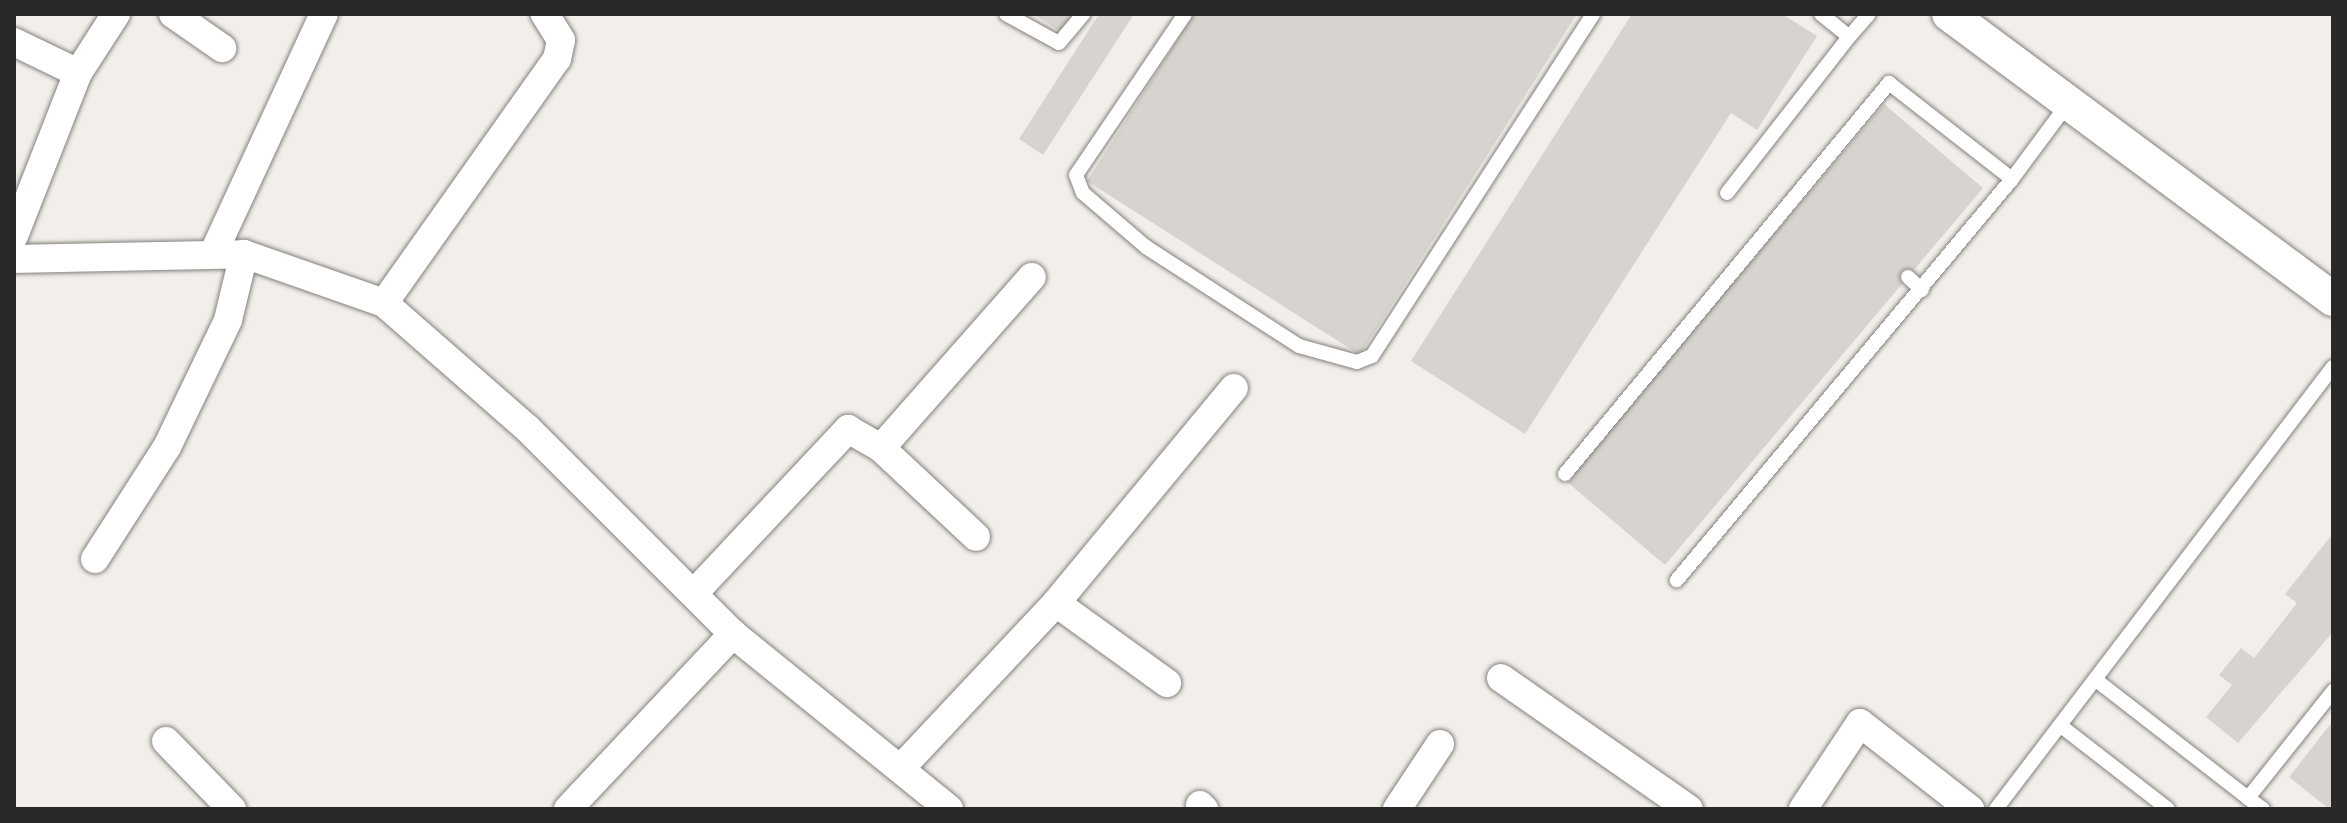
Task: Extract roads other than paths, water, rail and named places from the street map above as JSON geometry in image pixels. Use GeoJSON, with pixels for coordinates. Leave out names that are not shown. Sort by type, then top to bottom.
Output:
{"type":"FeatureCollection","features":[{"type":"Feature","properties":{"kind":"street"},"geometry":{"type":"LineString","coordinates":[[14,236],[78,73],[116,14]]}},
{"type":"Feature","properties":{"kind":"street"},"geometry":{"type":"LineString","coordinates":[[173,14],[222,48]]}},
{"type":"Feature","properties":{"kind":"street"},"geometry":{"type":"LineString","coordinates":[[213,254],[324,14]]}},
{"type":"Feature","properties":{"kind":"street"},"geometry":{"type":"LineString","coordinates":[[384,303],[557,59],[561,40],[545,14]]}},
{"type":"Feature","properties":{"kind":"street"},"geometry":{"type":"LineString","coordinates":[[1949,14],[2333,299]]}},
{"type":"Feature","properties":{"kind":"street"},"geometry":{"type":"LineString","coordinates":[[14,42],[78,73]]}},
{"type":"Feature","properties":{"kind":"street"},"geometry":{"type":"LineString","coordinates":[[95,559],[167,447],[228,320],[244,254]]}},
{"type":"Feature","properties":{"kind":"street"},"geometry":{"type":"LineString","coordinates":[[14,259],[244,254],[384,303],[528,429],[695,592],[733,634],[949,809]]}},
{"type":"Feature","properties":{"kind":"street"},"geometry":{"type":"LineString","coordinates":[[881,448],[1032,277]]}},
{"type":"Feature","properties":{"kind":"street"},"geometry":{"type":"LineString","coordinates":[[901,768],[1056,603],[1234,388]]}},
{"type":"Feature","properties":{"kind":"street"},"geometry":{"type":"LineString","coordinates":[[695,592],[841,431],[881,448],[976,537]]}},
{"type":"Feature","properties":{"kind":"street"},"geometry":{"type":"LineString","coordinates":[[1056,603],[1167,683]]}},
{"type":"Feature","properties":{"kind":"street"},"geometry":{"type":"LineString","coordinates":[[568,809],[733,634]]}},
{"type":"Feature","properties":{"kind":"street"},"geometry":{"type":"LineString","coordinates":[[1501,678],[1689,809]]}},
{"type":"Feature","properties":{"kind":"street"},"geometry":{"type":"LineString","coordinates":[[1803,809],[1860,723],[1970,809]]}},
{"type":"Feature","properties":{"kind":"street"},"geometry":{"type":"LineString","coordinates":[[166,741],[232,809]]}},
{"type":"Feature","properties":{"kind":"street"},"geometry":{"type":"LineString","coordinates":[[1397,809],[1440,744]]}},
{"type":"Feature","properties":{"kind":"lane"},"geometry":{"type":"LineString","coordinates":[[1006,14],[1059,43],[1083,14]]}},
{"type":"Feature","properties":{"kind":"lane"},"geometry":{"type":"LineString","coordinates":[[1185,14],[1076,175],[1083,193],[1146,247],[1299,346],[1357,362],[1372,356],[1593,14]]}},
{"type":"Feature","properties":{"kind":"lane"},"geometry":{"type":"LineString","coordinates":[[1821,14],[1849,37]]}},
{"type":"Feature","properties":{"kind":"lane"},"geometry":{"type":"LineString","coordinates":[[1727,193],[1869,14]]}},
{"type":"Feature","properties":{"kind":"lane"},"geometry":{"type":"LineString","coordinates":[[1565,474],[1805,190],[1889,83],[2012,179]]}},
{"type":"Feature","properties":{"kind":"lane"},"geometry":{"type":"LineString","coordinates":[[1677,580],[1922,290],[2012,179],[2070,101]]}},
{"type":"Feature","properties":{"kind":"lane"},"geometry":{"type":"LineString","coordinates":[[1908,277],[1922,290]]}},
{"type":"Feature","properties":{"kind":"lane"},"geometry":{"type":"LineString","coordinates":[[1996,809],[2333,367]]}},
{"type":"Feature","properties":{"kind":"lane"},"geometry":{"type":"LineString","coordinates":[[2096,680],[2263,809]]}},
{"type":"Feature","properties":{"kind":"lane"},"geometry":{"type":"LineString","coordinates":[[2248,798],[2333,691]]}},
{"type":"Feature","properties":{"kind":"lane"},"geometry":{"type":"LineString","coordinates":[[2061,726],[2168,809]]}}]}
